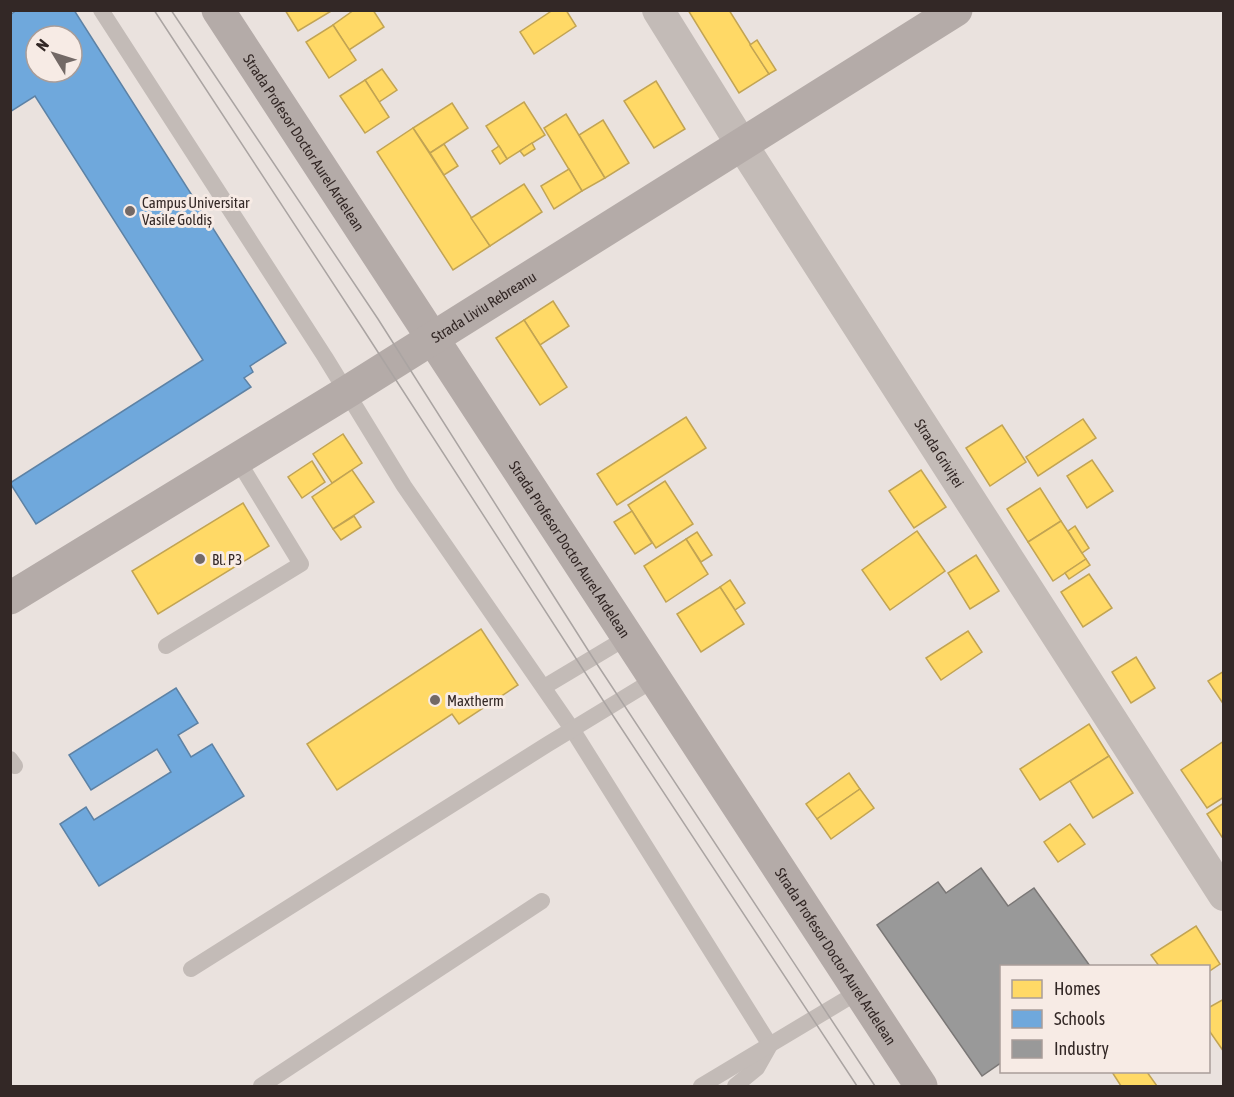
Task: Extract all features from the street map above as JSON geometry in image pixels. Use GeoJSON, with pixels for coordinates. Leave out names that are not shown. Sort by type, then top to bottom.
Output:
{"type":"FeatureCollection","features":[{"type":"Feature","properties":{"kind":"main road","name":"Strada Profesor Doctor Aurel Ardelean"},"geometry":{"type":"LineString","coordinates":[[218,10],[626,638],[921,1086]]}},
{"type":"Feature","properties":{"kind":"main road","name":"Strada Liviu Rebreanu"},"geometry":{"type":"LineString","coordinates":[[10,598],[347,392],[956,10]]}},
{"type":"Feature","properties":{"kind":"street","name":"Strada Griviței"},"geometry":{"type":"LineString","coordinates":[[658,10],[742,145],[1224,895]]}},
{"type":"Feature","properties":{"kind":"lane"},"geometry":{"type":"LineString","coordinates":[[101,10],[347,392],[404,486],[572,729],[770,1045]]}},
{"type":"Feature","properties":{"kind":"lane"},"geometry":{"type":"LineString","coordinates":[[166,646],[301,564],[237,459]]}},
{"type":"Feature","properties":{"kind":"lane"},"geometry":{"type":"LineString","coordinates":[[544,687],[626,638]]}},
{"type":"Feature","properties":{"kind":"lane"},"geometry":{"type":"LineString","coordinates":[[191,969],[572,729],[655,680]]}},
{"type":"Feature","properties":{"kind":"lane"},"geometry":{"type":"LineString","coordinates":[[261,1086],[542,901]]}},
{"type":"Feature","properties":{"kind":"lane"},"geometry":{"type":"LineString","coordinates":[[701,1086],[858,992]]}},
{"type":"Feature","properties":{"kind":"lane"},"geometry":{"type":"LineString","coordinates":[[735,1086],[757,1068],[770,1045]]}},
{"type":"Feature","properties":{"kind":"building: Homes"},"geometry":{"type":"Polygon","coordinates":[[[285,10],[333,10],[298,31],[285,10]]]}},
{"type":"Feature","properties":{"kind":"building: Homes"},"geometry":{"type":"Polygon","coordinates":[[[354,10],[373,10],[384,27],[349,50],[333,25],[354,10]]]}},
{"type":"Feature","properties":{"kind":"building: Homes"},"geometry":{"type":"Polygon","coordinates":[[[553,10],[566,10],[576,26],[534,54],[520,32],[553,10]]]}},
{"type":"Feature","properties":{"kind":"building: Homes"},"geometry":{"type":"Polygon","coordinates":[[[688,10],[729,10],[769,74],[739,93],[688,10]]]}},
{"type":"Feature","properties":{"kind":"building: Homes"},"geometry":{"type":"Polygon","coordinates":[[[333,25],[356,60],[329,78],[306,42],[333,25]]]}},
{"type":"Feature","properties":{"kind":"building: Homes"},"geometry":{"type":"Polygon","coordinates":[[[757,40],[776,70],[769,74],[750,45],[757,40]]]}},
{"type":"Feature","properties":{"kind":"building: Homes"},"geometry":{"type":"Polygon","coordinates":[[[382,69],[397,90],[379,102],[365,80],[382,69]]]}},
{"type":"Feature","properties":{"kind":"building: Homes"},"geometry":{"type":"Polygon","coordinates":[[[365,80],[389,117],[365,133],[340,96],[365,80]]]}},
{"type":"Feature","properties":{"kind":"building: Homes"},"geometry":{"type":"Polygon","coordinates":[[[656,81],[685,129],[654,148],[624,101],[656,81]]]}},
{"type":"Feature","properties":{"kind":"building: Homes"},"geometry":{"type":"Polygon","coordinates":[[[524,102],[545,135],[507,159],[486,126],[524,102]]]}},
{"type":"Feature","properties":{"kind":"building: Homes"},"geometry":{"type":"Polygon","coordinates":[[[452,103],[468,128],[430,153],[413,128],[452,103]]]}},
{"type":"Feature","properties":{"kind":"building: Homes"},"geometry":{"type":"Polygon","coordinates":[[[566,114],[605,178],[582,191],[544,128],[566,114]]]}},
{"type":"Feature","properties":{"kind":"building: Homes"},"geometry":{"type":"Polygon","coordinates":[[[603,120],[629,163],[605,178],[579,135],[603,120]]]}},
{"type":"Feature","properties":{"kind":"building: Homes"},"geometry":{"type":"Polygon","coordinates":[[[413,128],[490,246],[453,270],[377,152],[413,128]]]}},
{"type":"Feature","properties":{"kind":"building: Homes"},"geometry":{"type":"Polygon","coordinates":[[[532,143],[535,149],[524,156],[520,151],[532,143]]]}},
{"type":"Feature","properties":{"kind":"building: Homes"},"geometry":{"type":"Polygon","coordinates":[[[444,144],[458,166],[444,175],[430,153],[444,144]]]}},
{"type":"Feature","properties":{"kind":"building: Homes"},"geometry":{"type":"Polygon","coordinates":[[[499,146],[507,159],[500,164],[492,151],[499,146]]]}},
{"type":"Feature","properties":{"kind":"building: Homes"},"geometry":{"type":"Polygon","coordinates":[[[569,169],[582,191],[554,209],[541,186],[569,169]]]}},
{"type":"Feature","properties":{"kind":"building: Homes"},"geometry":{"type":"Polygon","coordinates":[[[524,184],[542,212],[490,246],[471,218],[524,184]]]}},
{"type":"Feature","properties":{"kind":"building: Homes"},"geometry":{"type":"Polygon","coordinates":[[[553,301],[569,326],[540,345],[524,320],[553,301]]]}},
{"type":"Feature","properties":{"kind":"building: Homes"},"geometry":{"type":"Polygon","coordinates":[[[524,320],[567,387],[540,405],[496,338],[524,320]]]}},
{"type":"Feature","properties":{"kind":"building: Homes"},"geometry":{"type":"Polygon","coordinates":[[[686,417],[706,448],[617,505],[597,474],[686,417]]]}},
{"type":"Feature","properties":{"kind":"building: Homes"},"geometry":{"type":"Polygon","coordinates":[[[1083,419],[1096,438],[1038,476],[1026,457],[1083,419]]]}},
{"type":"Feature","properties":{"kind":"building: Homes"},"geometry":{"type":"Polygon","coordinates":[[[1002,425],[1026,462],[990,486],[966,448],[1002,425]]]}},
{"type":"Feature","properties":{"kind":"building: Homes"},"geometry":{"type":"Polygon","coordinates":[[[343,434],[362,463],[332,483],[313,454],[343,434]]]}},
{"type":"Feature","properties":{"kind":"building: Homes"},"geometry":{"type":"Polygon","coordinates":[[[1092,460],[1113,491],[1087,508],[1067,476],[1092,460]]]}},
{"type":"Feature","properties":{"kind":"building: Homes"},"geometry":{"type":"Polygon","coordinates":[[[312,461],[325,482],[302,498],[288,477],[312,461]]]}},
{"type":"Feature","properties":{"kind":"building: Homes"},"geometry":{"type":"Polygon","coordinates":[[[352,470],[374,502],[333,529],[312,497],[352,470]]]}},
{"type":"Feature","properties":{"kind":"building: Homes"},"geometry":{"type":"Polygon","coordinates":[[[921,470],[946,507],[914,528],[889,491],[921,470]]]}},
{"type":"Feature","properties":{"kind":"building: Homes"},"geometry":{"type":"Polygon","coordinates":[[[665,481],[693,524],[656,548],[628,505],[665,481]]]}},
{"type":"Feature","properties":{"kind":"building: Homes"},"geometry":{"type":"Polygon","coordinates":[[[1040,488],[1061,521],[1028,542],[1007,509],[1040,488]]]}},
{"type":"Feature","properties":{"kind":"building: Homes","name":"Bl. P3"},"geometry":{"type":"Polygon","coordinates":[[[243,503],[269,546],[158,614],[132,571],[243,503]]]}},
{"type":"Feature","properties":{"kind":"building: Homes"},"geometry":{"type":"Polygon","coordinates":[[[632,511],[652,543],[635,554],[614,522],[632,511]]]}},
{"type":"Feature","properties":{"kind":"building: Homes"},"geometry":{"type":"Polygon","coordinates":[[[354,516],[361,527],[341,540],[333,529],[354,516]]]}},
{"type":"Feature","properties":{"kind":"building: Homes"},"geometry":{"type":"Polygon","coordinates":[[[1061,521],[1086,559],[1053,581],[1028,542],[1061,521]]]}},
{"type":"Feature","properties":{"kind":"building: Homes"},"geometry":{"type":"Polygon","coordinates":[[[1075,526],[1089,548],[1082,553],[1068,531],[1075,526]]]}},
{"type":"Feature","properties":{"kind":"building: Homes"},"geometry":{"type":"Polygon","coordinates":[[[917,531],[945,571],[890,610],[862,570],[917,531]]]}},
{"type":"Feature","properties":{"kind":"building: Homes"},"geometry":{"type":"Polygon","coordinates":[[[697,532],[712,555],[701,562],[686,539],[697,532]]]}},
{"type":"Feature","properties":{"kind":"building: Homes"},"geometry":{"type":"Polygon","coordinates":[[[686,539],[708,574],[666,602],[644,566],[686,539]]]}},
{"type":"Feature","properties":{"kind":"building: Homes"},"geometry":{"type":"Polygon","coordinates":[[[976,555],[999,591],[970,609],[948,573],[976,555]]]}},
{"type":"Feature","properties":{"kind":"building: Homes"},"geometry":{"type":"Polygon","coordinates":[[[1086,559],[1090,565],[1069,579],[1065,573],[1086,559]]]}},
{"type":"Feature","properties":{"kind":"building: Homes"},"geometry":{"type":"Polygon","coordinates":[[[1089,574],[1112,608],[1083,627],[1061,592],[1089,574]]]}},
{"type":"Feature","properties":{"kind":"building: Homes"},"geometry":{"type":"Polygon","coordinates":[[[730,580],[745,603],[735,610],[720,587],[730,580]]]}},
{"type":"Feature","properties":{"kind":"building: Homes"},"geometry":{"type":"Polygon","coordinates":[[[720,587],[744,624],[701,652],[677,614],[720,587]]]}},
{"type":"Feature","properties":{"kind":"building: Homes","name":"Maxtherm"},"geometry":{"type":"Polygon","coordinates":[[[481,629],[518,685],[459,724],[452,714],[337,790],[307,744],[481,629]]]}},
{"type":"Feature","properties":{"kind":"building: Homes"},"geometry":{"type":"Polygon","coordinates":[[[968,631],[982,652],[941,680],[926,658],[968,631]]]}},
{"type":"Feature","properties":{"kind":"building: Homes"},"geometry":{"type":"Polygon","coordinates":[[[1136,657],[1155,688],[1131,703],[1112,672],[1136,657]]]}},
{"type":"Feature","properties":{"kind":"building: Homes"},"geometry":{"type":"Polygon","coordinates":[[[1224,671],[1224,705],[1208,681],[1224,671]]]}},
{"type":"Feature","properties":{"kind":"building: Homes"},"geometry":{"type":"Polygon","coordinates":[[[1089,724],[1109,756],[1040,800],[1020,769],[1089,724]]]}},
{"type":"Feature","properties":{"kind":"building: Homes"},"geometry":{"type":"Polygon","coordinates":[[[1224,741],[1224,797],[1207,808],[1181,770],[1224,741]]]}},
{"type":"Feature","properties":{"kind":"building: Homes"},"geometry":{"type":"Polygon","coordinates":[[[1109,756],[1133,793],[1093,818],[1070,781],[1109,756]]]}},
{"type":"Feature","properties":{"kind":"building: Homes"},"geometry":{"type":"Polygon","coordinates":[[[849,773],[860,789],[817,819],[806,804],[849,773]]]}},
{"type":"Feature","properties":{"kind":"building: Homes"},"geometry":{"type":"Polygon","coordinates":[[[860,789],[874,808],[831,839],[817,819],[860,789]]]}},
{"type":"Feature","properties":{"kind":"building: Homes"},"geometry":{"type":"Polygon","coordinates":[[[1224,803],[1224,836],[1222,837],[1207,814],[1224,803]]]}},
{"type":"Feature","properties":{"kind":"building: Homes"},"geometry":{"type":"Polygon","coordinates":[[[1070,824],[1085,844],[1058,862],[1044,842],[1070,824]]]}},
{"type":"Feature","properties":{"kind":"building: Homes"},"geometry":{"type":"Polygon","coordinates":[[[1196,926],[1220,964],[1210,971],[1210,965],[1158,965],[1151,955],[1196,926]]]}},
{"type":"Feature","properties":{"kind":"building: Homes"},"geometry":{"type":"Polygon","coordinates":[[[1224,999],[1224,1052],[1210,1032],[1210,1007],[1224,999]]]}},
{"type":"Feature","properties":{"kind":"building: Homes"},"geometry":{"type":"Polygon","coordinates":[[[1113,1073],[1148,1073],[1157,1086],[1121,1086],[1113,1073]]]}},
{"type":"Feature","properties":{"kind":"building: Schools"},"geometry":{"type":"Polygon","coordinates":[[[17,10],[74,10],[83,24],[24,24],[24,84],[84,84],[84,26],[286,343],[250,366],[253,372],[244,378],[251,387],[36,524],[10,483],[203,360],[35,96],[10,112],[10,15],[17,10]]]}},
{"type":"Feature","properties":{"kind":"building: Schools"},"geometry":{"type":"Polygon","coordinates":[[[176,688],[198,723],[178,735],[191,757],[212,744],[244,796],[99,886],[60,824],[86,807],[94,820],[171,772],[157,749],[91,790],[69,755],[176,688]]]}},
{"type":"Feature","properties":{"kind":"building: Industry"},"geometry":{"type":"Polygon","coordinates":[[[981,868],[1008,906],[1034,888],[1089,965],[1000,965],[1000,1063],[982,1076],[877,925],[938,882],[946,893],[981,868]]]}},
{"type":"Feature","properties":{"kind":"tram line"},"geometry":{"type":"LineString","coordinates":[[154,10],[857,1086]]}},
{"type":"Feature","properties":{"kind":"tram line"},"geometry":{"type":"LineString","coordinates":[[171,10],[378,319],[593,658],[875,1086]]}},
{"type":"Feature","properties":{"kind":"place","name":"Campus Universitar Vasile Goldiș"},"geometry":{"type":"Point","coordinates":[130,211]}},
{"type":"Feature","properties":{"kind":"place","name":"Bl. P3"},"geometry":{"type":"Point","coordinates":[200,559]}},
{"type":"Feature","properties":{"kind":"place","name":"Maxtherm"},"geometry":{"type":"Point","coordinates":[435,700]}}]}
